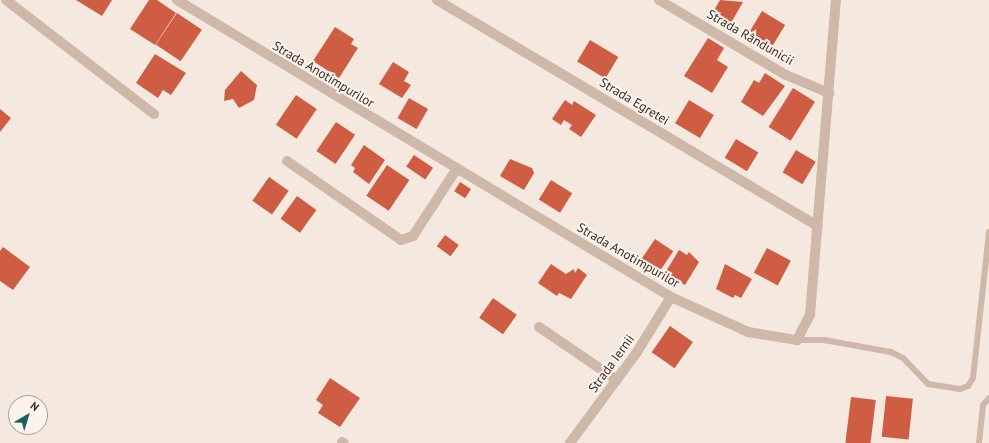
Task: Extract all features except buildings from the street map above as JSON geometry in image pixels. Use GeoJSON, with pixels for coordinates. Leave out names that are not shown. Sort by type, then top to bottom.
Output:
{"type":"FeatureCollection","features":[{"type":"Feature","properties":{"kind":"street"},"geometry":{"type":"LineString","coordinates":[[0,6],[6,0],[154,114]]}},
{"type":"Feature","properties":{"kind":"street","name":"Strada Anotimpurilor"},"geometry":{"type":"LineString","coordinates":[[177,0],[456,170],[671,297],[748,332],[797,340]]}},
{"type":"Feature","properties":{"kind":"street","name":"Strada Egretei"},"geometry":{"type":"LineString","coordinates":[[437,0],[818,226]]}},
{"type":"Feature","properties":{"kind":"street","name":"Strada Rândunicii"},"geometry":{"type":"LineString","coordinates":[[660,0],[786,75],[829,93]]}},
{"type":"Feature","properties":{"kind":"street"},"geometry":{"type":"LineString","coordinates":[[797,340],[810,315],[836,0]]}},
{"type":"Feature","properties":{"kind":"street"},"geometry":{"type":"LineString","coordinates":[[287,162],[401,240],[412,236],[456,170]]}},
{"type":"Feature","properties":{"kind":"street","name":"Strada Iernii"},"geometry":{"type":"LineString","coordinates":[[570,443],[617,380],[671,297]]}},
{"type":"Feature","properties":{"kind":"street"},"geometry":{"type":"LineString","coordinates":[[539,328],[617,380]]}},
{"type":"Feature","properties":{"kind":"lane"},"geometry":{"type":"LineString","coordinates":[[797,340],[824,340],[891,352],[903,358],[928,384],[960,389],[968,386],[973,378],[989,232]]}},
{"type":"Feature","properties":{"kind":"lane"},"geometry":{"type":"LineString","coordinates":[[979,443],[983,405],[989,398]]}}]}
